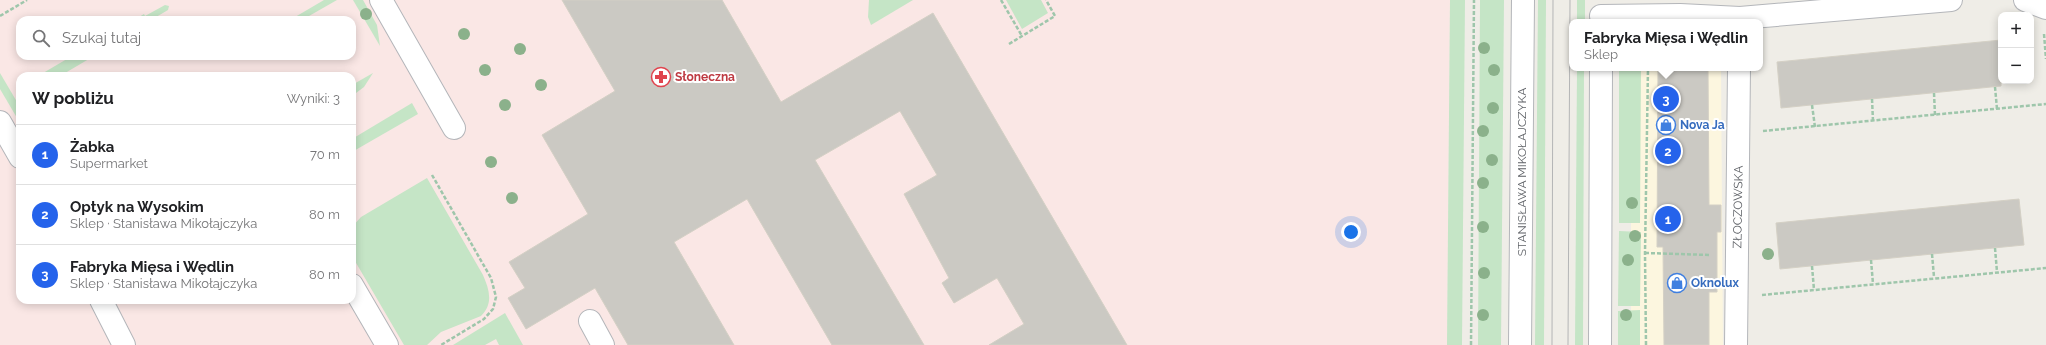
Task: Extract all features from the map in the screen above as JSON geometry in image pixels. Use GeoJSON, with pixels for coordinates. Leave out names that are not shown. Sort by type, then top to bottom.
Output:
{"type":"FeatureCollection","features":[{"type":"Feature","properties":{"kind":"street"},"geometry":{"type":"LineString","coordinates":[[381,0],[454,128]]}},
{"type":"Feature","properties":{"kind":"street","name":"STANISŁAWA MIKOŁAJCZYKA"},"geometry":{"type":"LineString","coordinates":[[1520,345],[1523,0]]}},
{"type":"Feature","properties":{"kind":"street"},"geometry":{"type":"LineString","coordinates":[[1751,19],[1951,0]]}},
{"type":"Feature","properties":{"kind":"street"},"geometry":{"type":"LineString","coordinates":[[1601,13],[1725,19]]}},
{"type":"Feature","properties":{"kind":"street"},"geometry":{"type":"LineString","coordinates":[[1600,345],[1601,71]]}},
{"type":"Feature","properties":{"kind":"street","name":"ZŁOCZOWSKA"},"geometry":{"type":"LineString","coordinates":[[1736,345],[1739,71]]}},
{"type":"Feature","properties":{"kind":"street"},"geometry":{"type":"LineString","coordinates":[[0,122],[16,150]]}},
{"type":"Feature","properties":{"kind":"street"},"geometry":{"type":"LineString","coordinates":[[356,291],[387,345]]}},
{"type":"Feature","properties":{"kind":"street"},"geometry":{"type":"LineString","coordinates":[[102,304],[124,345]]}},
{"type":"Feature","properties":{"kind":"street"},"geometry":{"type":"LineString","coordinates":[[590,322],[603,345]]}},
{"type":"Feature","properties":{"kind":"path"},"geometry":{"type":"LineString","coordinates":[[0,16],[27,0]]}},
{"type":"Feature","properties":{"kind":"path"},"geometry":{"type":"LineString","coordinates":[[1001,0],[1022,36]]}},
{"type":"Feature","properties":{"kind":"path"},"geometry":{"type":"LineString","coordinates":[[1009,44],[1055,16],[1046,0]]}},
{"type":"Feature","properties":{"kind":"path"},"geometry":{"type":"LineString","coordinates":[[1471,345],[1474,0]]}},
{"type":"Feature","properties":{"kind":"path"},"geometry":{"type":"LineString","coordinates":[[1646,345],[1645,253],[1648,71]]}},
{"type":"Feature","properties":{"kind":"path"},"geometry":{"type":"LineString","coordinates":[[1995,87],[1997,109]]}},
{"type":"Feature","properties":{"kind":"path"},"geometry":{"type":"LineString","coordinates":[[1934,93],[1935,115]]}},
{"type":"Feature","properties":{"kind":"path"},"geometry":{"type":"LineString","coordinates":[[1872,99],[1872,121]]}},
{"type":"Feature","properties":{"kind":"path"},"geometry":{"type":"LineString","coordinates":[[1761,131],[2046,104]]}},
{"type":"Feature","properties":{"kind":"path"},"geometry":{"type":"LineString","coordinates":[[1812,105],[1815,126]]}},
{"type":"Feature","properties":{"kind":"path"},"geometry":{"type":"LineString","coordinates":[[432,175],[491,278],[496,297],[493,309],[484,320],[441,345]]}},
{"type":"Feature","properties":{"kind":"path"},"geometry":{"type":"LineString","coordinates":[[1995,248],[1997,272]]}},
{"type":"Feature","properties":{"kind":"path"},"geometry":{"type":"LineString","coordinates":[[1645,253],[1737,256]]}},
{"type":"Feature","properties":{"kind":"path"},"geometry":{"type":"LineString","coordinates":[[1932,254],[1934,278]]}},
{"type":"Feature","properties":{"kind":"path"},"geometry":{"type":"LineString","coordinates":[[1872,260],[1872,284]]}},
{"type":"Feature","properties":{"kind":"path"},"geometry":{"type":"LineString","coordinates":[[1812,266],[1814,290]]}},
{"type":"Feature","properties":{"kind":"path"},"geometry":{"type":"LineString","coordinates":[[1737,289],[1753,296],[2046,268]]}},
{"type":"Feature","properties":{"kind":"shaded area"},"geometry":{"type":"Polygon","coordinates":[[[0,0],[1450,0],[1447,345],[0,345],[0,0]]]}},
{"type":"Feature","properties":{"kind":"shaded area"},"geometry":{"type":"Polygon","coordinates":[[[1631,71],[1721,71],[1723,345],[1631,345],[1631,71]]]}},
{"type":"Feature","properties":{"kind":"green space"},"geometry":{"type":"Polygon","coordinates":[[[324,0],[337,0],[309,16],[297,16],[324,0]]]}},
{"type":"Feature","properties":{"kind":"green space"},"geometry":{"type":"Polygon","coordinates":[[[353,0],[363,0],[377,25],[380,46],[353,0]]]}},
{"type":"Feature","properties":{"kind":"green space"},"geometry":{"type":"Polygon","coordinates":[[[869,0],[913,0],[871,25],[868,17],[869,0]]]}},
{"type":"Feature","properties":{"kind":"green space"},"geometry":{"type":"Polygon","coordinates":[[[1006,0],[1041,0],[1048,13],[1022,29],[1006,0]]]}},
{"type":"Feature","properties":{"kind":"green space"},"geometry":{"type":"Polygon","coordinates":[[[1450,0],[1465,0],[1462,345],[1447,345],[1450,0]]]}},
{"type":"Feature","properties":{"kind":"green space"},"geometry":{"type":"Polygon","coordinates":[[[1480,0],[1504,0],[1501,345],[1478,345],[1480,0]]]}},
{"type":"Feature","properties":{"kind":"green space"},"geometry":{"type":"Polygon","coordinates":[[[1538,0],[1546,0],[1544,345],[1535,345],[1538,0]]]}},
{"type":"Feature","properties":{"kind":"green space"},"geometry":{"type":"Polygon","coordinates":[[[1577,0],[1585,0],[1585,19],[1577,19],[1577,0]]]}},
{"type":"Feature","properties":{"kind":"green space"},"geometry":{"type":"Polygon","coordinates":[[[165,5],[169,6],[168,10],[158,16],[145,16],[165,5]]]}},
{"type":"Feature","properties":{"kind":"green space"},"geometry":{"type":"Polygon","coordinates":[[[65,60],[87,60],[67,72],[45,72],[65,60]]]}},
{"type":"Feature","properties":{"kind":"green space"},"geometry":{"type":"Polygon","coordinates":[[[1577,71],[1584,71],[1583,345],[1575,345],[1577,71]]]}},
{"type":"Feature","properties":{"kind":"green space"},"geometry":{"type":"Polygon","coordinates":[[[1619,71],[1641,71],[1640,223],[1619,223],[1619,71]]]}},
{"type":"Feature","properties":{"kind":"green space"},"geometry":{"type":"Polygon","coordinates":[[[0,73],[16,100],[16,116],[0,89],[0,73]]]}},
{"type":"Feature","properties":{"kind":"green space"},"geometry":{"type":"Polygon","coordinates":[[[373,73],[364,87],[356,93],[356,83],[373,73]]]}},
{"type":"Feature","properties":{"kind":"green space"},"geometry":{"type":"Polygon","coordinates":[[[412,103],[418,114],[356,150],[356,137],[412,103]]]}},
{"type":"Feature","properties":{"kind":"green space"},"geometry":{"type":"Polygon","coordinates":[[[427,178],[483,275],[489,296],[488,306],[485,311],[481,316],[441,332],[427,345],[404,345],[356,263],[356,223],[361,217],[427,178]]]}},
{"type":"Feature","properties":{"kind":"green space"},"geometry":{"type":"Polygon","coordinates":[[[1619,231],[1641,232],[1640,306],[1618,306],[1619,231]]]}},
{"type":"Feature","properties":{"kind":"green space"},"geometry":{"type":"Polygon","coordinates":[[[1640,310],[1640,345],[1618,345],[1618,311],[1640,310]]]}},
{"type":"Feature","properties":{"kind":"green space"},"geometry":{"type":"Polygon","coordinates":[[[505,313],[523,345],[499,345],[496,339],[485,345],[453,345],[505,313]]]}},
{"type":"Feature","properties":{"kind":"building"},"geometry":{"type":"Polygon","coordinates":[[[562,0],[722,0],[781,102],[933,13],[1127,345],[989,345],[1024,324],[997,278],[954,303],[942,283],[949,278],[904,194],[937,175],[900,111],[815,160],[924,345],[832,345],[747,199],[674,242],[734,345],[628,345],[595,288],[526,329],[508,298],[525,288],[509,262],[588,214],[542,135],[615,91],[562,0]]]}},
{"type":"Feature","properties":{"kind":"building"},"geometry":{"type":"Polygon","coordinates":[[[1998,40],[1998,84],[2001,84],[2001,86],[1781,108],[1777,62],[1998,40]]]}},
{"type":"Feature","properties":{"kind":"building"},"geometry":{"type":"Polygon","coordinates":[[[1658,71],[1708,71],[1709,205],[1721,205],[1721,232],[1717,232],[1717,292],[1709,292],[1709,345],[1664,345],[1663,247],[1657,247],[1658,71]]]}},
{"type":"Feature","properties":{"kind":"building"},"geometry":{"type":"Polygon","coordinates":[[[2019,199],[2024,245],[1780,269],[1776,223],[2019,199]]]}},
{"type":"Feature","properties":{"kind":"tram line"},"geometry":{"type":"LineString","coordinates":[[1552,345],[1553,0]]}},
{"type":"Feature","properties":{"kind":"tram line"},"geometry":{"type":"LineString","coordinates":[[1570,0],[1570,19]]}},
{"type":"Feature","properties":{"kind":"tram line"},"geometry":{"type":"LineString","coordinates":[[1568,345],[1570,71]]}},
{"type":"Feature","properties":{"kind":"place","name":"Słoneczna"},"geometry":{"type":"Point","coordinates":[661,77]}},
{"type":"Feature","properties":{"kind":"place","name":"Fabryka Mięsa i Wędlin"},"geometry":{"type":"Point","coordinates":[1666,99]}},
{"type":"Feature","properties":{"kind":"place","name":"Nova Ja"},"geometry":{"type":"Point","coordinates":[1666,125]}},
{"type":"Feature","properties":{"kind":"place","name":"Optyk na Wysokim"},"geometry":{"type":"Point","coordinates":[1668,151]}},
{"type":"Feature","properties":{"kind":"place","name":"Żabka"},"geometry":{"type":"Point","coordinates":[1668,219]}},
{"type":"Feature","properties":{"kind":"place","name":"Oknolux"},"geometry":{"type":"Point","coordinates":[1677,283]}}]}
